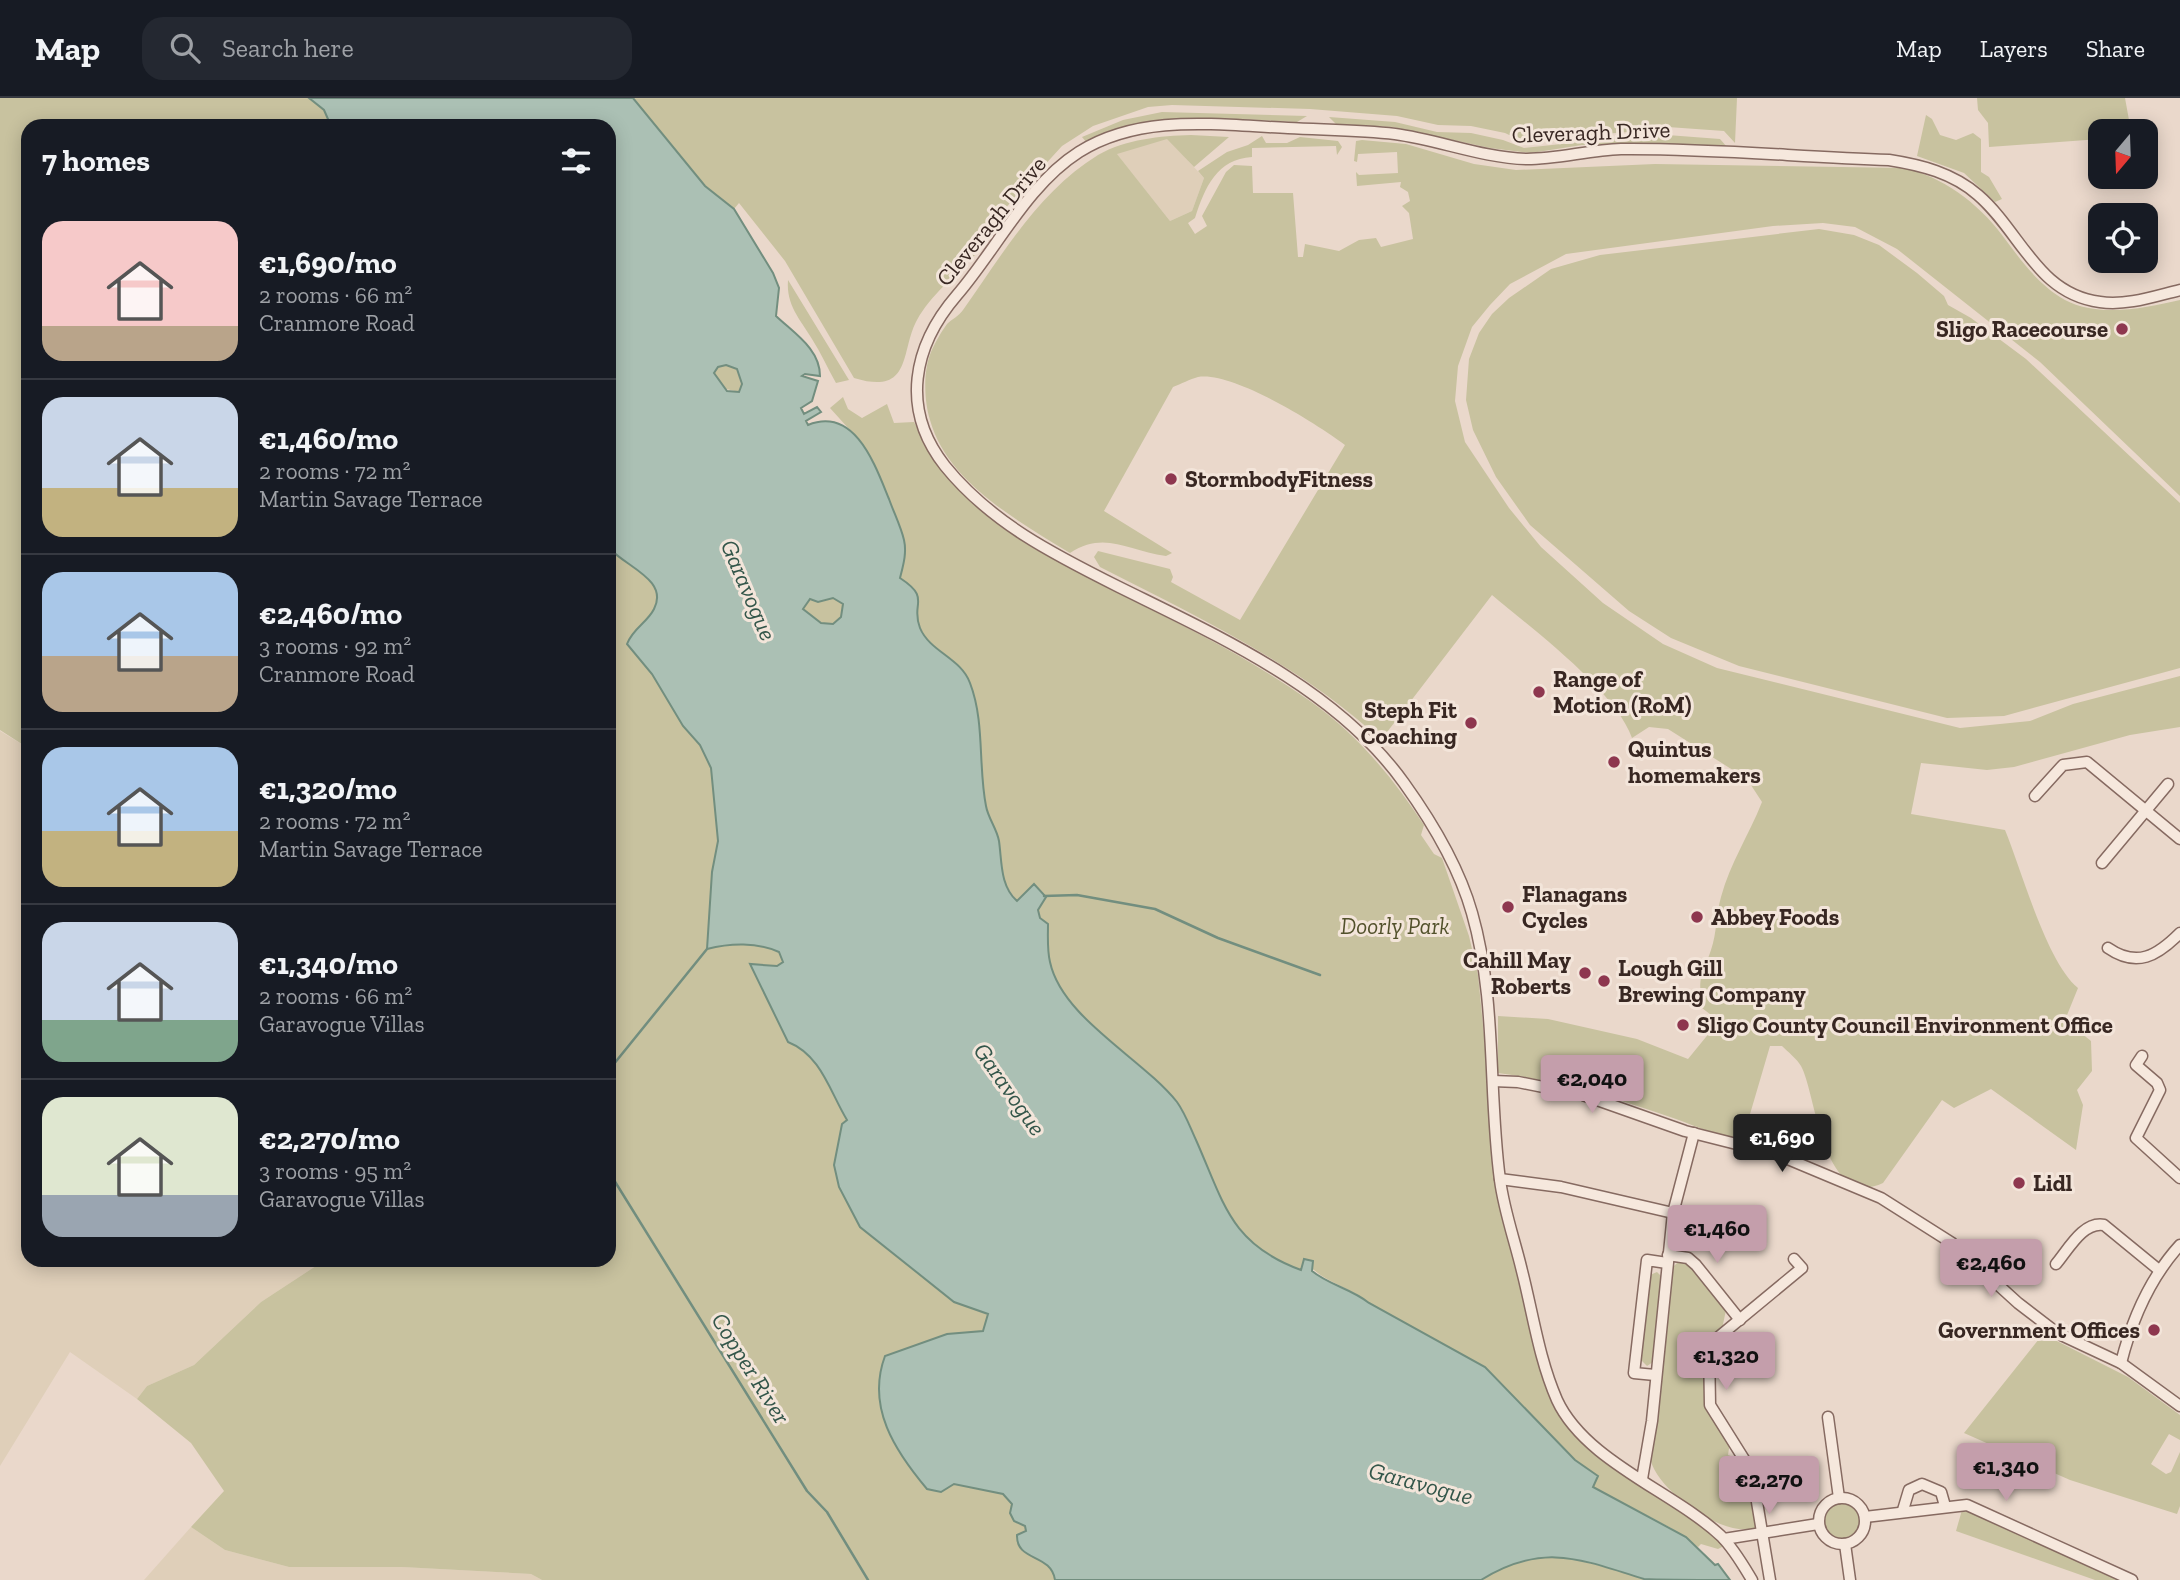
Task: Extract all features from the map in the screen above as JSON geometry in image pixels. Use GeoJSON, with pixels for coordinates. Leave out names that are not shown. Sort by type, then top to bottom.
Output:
{"type":"FeatureCollection","features":[{"type":"Feature","properties":{"kind":"street","name":"Cleveragh Drive"},"geometry":{"type":"LineString","coordinates":[[1493,1081],[1485,978],[1474,921],[1451,860],[1399,776],[1332,709],[1291,680],[1028,539],[1003,522],[970,494],[933,450],[917,400],[917,380],[926,340],[947,307],[1041,187],[1087,149],[1132,131],[1180,123],[1393,134],[1492,155],[1527,159],[1618,149],[1889,160],[1933,169],[1977,194],[2046,277],[2064,291],[2102,303],[2135,300],[2180,290]]}},
{"type":"Feature","properties":{"kind":"street"},"geometry":{"type":"LineString","coordinates":[[2035,796],[2063,765],[2087,762],[2180,839]]}},
{"type":"Feature","properties":{"kind":"street"},"geometry":{"type":"LineString","coordinates":[[2102,863],[2168,784]]}},
{"type":"Feature","properties":{"kind":"street"},"geometry":{"type":"LineString","coordinates":[[2108,948],[2140,960],[2159,952],[2180,933]]}},
{"type":"Feature","properties":{"kind":"street"},"geometry":{"type":"LineString","coordinates":[[2142,1056],[2136,1065],[2157,1083],[2160,1090],[2136,1138],[2180,1178]]}},
{"type":"Feature","properties":{"kind":"street"},"geometry":{"type":"LineString","coordinates":[[1752,1580],[1724,1539],[1586,1438],[1565,1415],[1541,1355],[1500,1180],[1493,1081],[1518,1082],[1583,1096],[1693,1133],[1776,1154],[1881,1198],[1952,1243],[2018,1303],[2057,1332],[2121,1363],[2180,1406]]}},
{"type":"Feature","properties":{"kind":"street"},"geometry":{"type":"LineString","coordinates":[[1642,1479],[1648,1456],[1673,1213],[1693,1133]]}},
{"type":"Feature","properties":{"kind":"street"},"geometry":{"type":"LineString","coordinates":[[1500,1180],[1562,1186],[1673,1213]]}},
{"type":"Feature","properties":{"kind":"street"},"geometry":{"type":"LineString","coordinates":[[2056,1264],[2085,1229],[2098,1224],[2104,1225],[2159,1270]]}},
{"type":"Feature","properties":{"kind":"street"},"geometry":{"type":"LineString","coordinates":[[2121,1363],[2132,1325],[2159,1270],[2180,1245]]}},
{"type":"Feature","properties":{"kind":"street"},"geometry":{"type":"LineString","coordinates":[[1655,1375],[1634,1373],[1647,1260],[1688,1258],[1740,1320]]}},
{"type":"Feature","properties":{"kind":"street"},"geometry":{"type":"LineString","coordinates":[[1770,1580],[1752,1472],[1710,1405],[1705,1349],[1801,1268],[1794,1259]]}},
{"type":"Feature","properties":{"kind":"street"},"geometry":{"type":"LineString","coordinates":[[1828,1417],[1839,1498]]}},
{"type":"Feature","properties":{"kind":"street"},"geometry":{"type":"LineString","coordinates":[[1903,1510],[1909,1490],[1922,1484],[1941,1492],[1945,1506]]}},
{"type":"Feature","properties":{"kind":"street"},"geometry":{"type":"LineString","coordinates":[[1839,1498],[1856,1503],[1865,1517],[1862,1533],[1856,1540],[1845,1544],[1826,1539],[1818,1524],[1824,1506],[1839,1498]]}},
{"type":"Feature","properties":{"kind":"street"},"geometry":{"type":"LineString","coordinates":[[1865,1517],[1903,1510],[1967,1505],[1988,1512],[2132,1580]]}},
{"type":"Feature","properties":{"kind":"street"},"geometry":{"type":"LineString","coordinates":[[1724,1539],[1818,1524]]}},
{"type":"Feature","properties":{"kind":"street"},"geometry":{"type":"LineString","coordinates":[[1845,1544],[1850,1580]]}},
{"type":"Feature","properties":{"kind":"shaded area"},"geometry":{"type":"Polygon","coordinates":[[[1167,138],[1204,178],[1192,211],[1170,221],[1116,153],[1167,138]]]}},
{"type":"Feature","properties":{"kind":"shaded area"},"geometry":{"type":"Polygon","coordinates":[[[0,731],[21,744],[21,1267],[314,1267],[261,1302],[194,1365],[147,1386],[137,1399],[70,1352],[0,1466],[0,731]]]}},
{"type":"Feature","properties":{"kind":"shaded area"},"geometry":{"type":"Polygon","coordinates":[[[191,1527],[225,1550],[289,1567],[402,1567],[531,1574],[542,1580],[144,1580],[191,1527]]]}},
{"type":"Feature","properties":{"kind":"green space"},"geometry":{"type":"Polygon","coordinates":[[[0,98],[309,98],[324,110],[328,119],[21,119],[21,744],[0,730],[0,98]]]}},
{"type":"Feature","properties":{"kind":"green space"},"geometry":{"type":"Polygon","coordinates":[[[588,98],[1737,98],[1735,143],[1724,131],[1654,126],[1628,132],[1522,141],[1505,133],[1471,126],[1438,125],[1397,116],[1310,109],[1172,105],[1148,107],[1093,126],[1062,146],[971,246],[975,255],[922,311],[895,376],[886,381],[873,382],[854,378],[785,261],[739,203],[734,209],[773,273],[638,155],[616,130],[616,119],[606,119],[588,98]]]}},
{"type":"Feature","properties":{"kind":"green space"},"geometry":{"type":"Polygon","coordinates":[[[1977,98],[2125,98],[2129,119],[2088,119],[2088,140],[1989,147],[1988,123],[1978,110],[1977,98]]]}},
{"type":"Feature","properties":{"kind":"green space"},"geometry":{"type":"Polygon","coordinates":[[[1162,112],[1307,116],[1297,122],[1216,118],[1164,121],[1113,132],[1087,143],[1082,137],[1123,120],[1162,112]]]}},
{"type":"Feature","properties":{"kind":"green space"},"geometry":{"type":"Polygon","coordinates":[[[1926,115],[1932,119],[1940,135],[1956,140],[1973,133],[1981,139],[1981,172],[1989,177],[2002,199],[1995,202],[1964,173],[1917,156],[1926,115]]]}},
{"type":"Feature","properties":{"kind":"green space"},"geometry":{"type":"Polygon","coordinates":[[[1329,117],[1395,122],[1437,132],[1471,133],[1524,148],[1654,134],[1720,139],[1727,147],[1582,145],[1531,153],[1490,148],[1393,127],[1336,124],[1329,117]]]}},
{"type":"Feature","properties":{"kind":"green space"},"geometry":{"type":"Polygon","coordinates":[[[1191,135],[1229,137],[1194,167],[1167,139],[1117,154],[1170,221],[1192,211],[1204,178],[1198,171],[1227,152],[1248,145],[1262,136],[1266,143],[1287,143],[1300,137],[1338,141],[1342,147],[1337,155],[1336,146],[1252,148],[1252,157],[1230,163],[1214,177],[1195,218],[1188,223],[1195,234],[1207,226],[1202,216],[1226,172],[1234,165],[1252,166],[1253,193],[1293,193],[1298,257],[1303,257],[1305,244],[1339,251],[1359,240],[1376,238],[1381,247],[1413,239],[1409,213],[1402,206],[1410,201],[1408,192],[1400,187],[1401,182],[1357,186],[1356,172],[1359,175],[1398,173],[1397,152],[1358,154],[1357,162],[1354,161],[1356,141],[1362,140],[1406,144],[1474,164],[1516,170],[1655,164],[1903,168],[1932,177],[1958,192],[1982,212],[2038,279],[2065,300],[2092,309],[2122,310],[2180,300],[2180,496],[2040,362],[1897,249],[1855,227],[1823,223],[1773,226],[1566,254],[1510,284],[1472,327],[1458,366],[1455,401],[1465,442],[1509,508],[1541,547],[1603,603],[1663,644],[1717,668],[1960,728],[2030,721],[2073,704],[2180,676],[2180,727],[2130,735],[2014,767],[1987,770],[1921,763],[1911,814],[2005,830],[2045,937],[2066,975],[2078,988],[2065,1020],[2091,1041],[2092,1071],[2077,1090],[2083,1105],[2076,1150],[1991,1089],[1954,1108],[1942,1100],[1883,1183],[1863,1187],[1847,1180],[1834,1165],[1817,1122],[1801,1066],[1782,1046],[1770,1046],[1743,1138],[1717,1134],[1588,1091],[1498,1073],[1498,1016],[1548,1019],[1637,1039],[1688,1059],[1719,1021],[1702,1008],[1700,983],[1713,944],[1719,903],[1725,885],[1762,802],[1747,779],[1668,729],[1649,727],[1632,738],[1609,700],[1591,681],[1492,595],[1381,740],[1317,688],[1282,665],[1211,624],[1100,567],[1094,557],[1098,551],[1170,569],[1173,577],[1171,582],[1240,620],[1345,445],[1253,390],[1213,377],[1198,377],[1173,387],[1104,511],[1172,553],[1166,556],[1106,543],[1083,546],[1070,553],[1007,513],[968,481],[939,442],[926,404],[925,386],[931,352],[947,324],[961,312],[1023,225],[1077,170],[1098,155],[1120,145],[1191,135]]]}},
{"type":"Feature","properties":{"kind":"green space"},"geometry":{"type":"Polygon","coordinates":[[[1819,229],[1854,235],[1879,245],[1917,273],[1944,296],[1948,305],[1971,318],[2026,359],[2180,503],[2180,668],[2004,716],[1947,718],[1739,666],[1671,638],[1629,611],[1530,525],[1496,477],[1473,430],[1466,400],[1469,359],[1479,333],[1492,314],[1509,298],[1551,269],[1600,255],[1819,229]]]}},
{"type":"Feature","properties":{"kind":"green space"},"geometry":{"type":"Polygon","coordinates":[[[788,280],[849,380],[836,383],[795,311],[789,297],[788,280]]]}},
{"type":"Feature","properties":{"kind":"green space"},"geometry":{"type":"Polygon","coordinates":[[[726,365],[737,369],[742,388],[739,392],[722,388],[714,373],[718,367],[726,365]]]}},
{"type":"Feature","properties":{"kind":"green space","name":"Doorly Park"},"geometry":{"type":"Polygon","coordinates":[[[843,397],[848,409],[862,418],[887,404],[894,423],[914,422],[933,456],[955,485],[979,509],[1035,549],[1177,622],[1267,673],[1310,701],[1359,742],[1400,790],[1424,825],[1421,835],[1434,854],[1442,858],[1469,936],[1478,975],[1501,1208],[1548,1393],[1561,1417],[1628,1476],[1703,1527],[1724,1546],[1718,1549],[1701,1544],[1698,1547],[1671,1528],[1593,1487],[1598,1476],[1575,1460],[1485,1367],[1327,1279],[1304,1259],[1302,1271],[1278,1260],[1259,1248],[1232,1219],[1180,1106],[1145,1069],[1087,1019],[1058,983],[1049,957],[1048,925],[1040,918],[1034,884],[1017,901],[1005,884],[1002,864],[825,471],[858,439],[830,408],[843,397]]]}},
{"type":"Feature","properties":{"kind":"green space"},"geometry":{"type":"Polygon","coordinates":[[[616,554],[647,578],[657,590],[1145,1580],[542,1580],[531,1574],[402,1567],[289,1567],[225,1550],[191,1527],[224,1491],[191,1443],[137,1399],[147,1386],[194,1365],[261,1302],[314,1267],[616,1267],[616,554]]]}},
{"type":"Feature","properties":{"kind":"green space"},"geometry":{"type":"Polygon","coordinates":[[[833,598],[843,604],[841,617],[833,624],[821,623],[802,609],[810,599],[824,601],[833,598]]]}},
{"type":"Feature","properties":{"kind":"green space"},"geometry":{"type":"Polygon","coordinates":[[[1686,1261],[1726,1310],[1722,1329],[1697,1352],[1700,1359],[1707,1361],[1706,1403],[1730,1442],[1728,1455],[1739,1459],[1747,1476],[1759,1526],[1746,1529],[1730,1527],[1696,1511],[1666,1486],[1651,1461],[1671,1269],[1678,1262],[1686,1261]]]}},
{"type":"Feature","properties":{"kind":"green space"},"geometry":{"type":"Polygon","coordinates":[[[1657,1272],[1662,1277],[1653,1362],[1647,1366],[1641,1360],[1650,1275],[1657,1272]]]}},
{"type":"Feature","properties":{"kind":"green space"},"geometry":{"type":"Polygon","coordinates":[[[2043,1334],[2128,1377],[2180,1415],[2180,1440],[2169,1434],[2151,1464],[2166,1474],[2171,1472],[2180,1452],[2180,1506],[2177,1514],[2070,1480],[1964,1433],[2043,1334]]]}},
{"type":"Feature","properties":{"kind":"green space"},"geometry":{"type":"Polygon","coordinates":[[[1842,1502],[1856,1507],[1861,1521],[1856,1535],[1842,1540],[1828,1535],[1823,1521],[1828,1507],[1842,1502]]]}},
{"type":"Feature","properties":{"kind":"green space"},"geometry":{"type":"Polygon","coordinates":[[[1968,1509],[2119,1577],[2118,1580],[2095,1580],[1956,1531],[1962,1510],[1968,1509]]]}},
{"type":"Feature","properties":{"kind":"green space"},"geometry":{"type":"Polygon","coordinates":[[[1554,1555],[1624,1571],[1645,1580],[1481,1580],[1507,1564],[1554,1555]]]}},
{"type":"Feature","properties":{"kind":"water","name":"Garavogue"},"geometry":{"type":"Polygon","coordinates":[[[309,98],[633,98],[705,186],[734,209],[773,273],[779,288],[776,316],[805,343],[819,366],[820,376],[802,376],[818,381],[812,401],[801,408],[804,414],[817,407],[821,412],[806,421],[808,425],[824,421],[839,424],[851,431],[861,442],[877,470],[903,535],[905,555],[900,578],[910,585],[918,596],[920,628],[931,643],[966,674],[975,698],[986,806],[998,837],[1007,888],[1017,901],[1034,884],[1046,897],[1038,910],[1040,918],[1048,924],[1050,962],[1057,982],[1070,1001],[1086,1019],[1144,1069],[1177,1102],[1232,1219],[1259,1248],[1277,1260],[1301,1270],[1304,1259],[1313,1261],[1312,1271],[1319,1276],[1485,1367],[1575,1460],[1598,1476],[1593,1487],[1686,1537],[1715,1565],[1718,1564],[1730,1580],[1644,1579],[1600,1565],[1561,1558],[1543,1558],[1503,1568],[1481,1580],[1055,1580],[1047,1565],[1022,1550],[1018,1544],[1017,1535],[1026,1531],[1025,1526],[1014,1521],[1010,1513],[1012,1504],[1003,1494],[954,1484],[941,1492],[927,1489],[904,1459],[887,1427],[879,1393],[885,1356],[947,1334],[983,1331],[988,1314],[954,1302],[860,1227],[839,1187],[834,1165],[842,1124],[847,1120],[817,1065],[799,1048],[788,1042],[750,964],[777,966],[783,962],[779,952],[762,946],[743,944],[707,949],[712,872],[718,841],[711,768],[700,745],[683,726],[652,674],[627,644],[651,614],[657,599],[651,582],[616,555],[616,119],[328,119],[324,110],[309,98]],[[726,365],[718,367],[714,373],[727,391],[739,392],[742,384],[737,369],[726,365]],[[833,598],[818,602],[810,599],[803,609],[821,623],[833,624],[841,617],[843,604],[833,598]]]}},
{"type":"Feature","properties":{"kind":"waterway"},"geometry":{"type":"LineString","coordinates":[[1044,896],[1077,895],[1155,909],[1218,938],[1320,975]]}},
{"type":"Feature","properties":{"kind":"waterway","name":"Copper River"},"geometry":{"type":"LineString","coordinates":[[616,1061],[707,949]]}},
{"type":"Feature","properties":{"kind":"waterway","name":"Copper River"},"geometry":{"type":"LineString","coordinates":[[616,1183],[807,1491],[827,1512],[868,1580]]}},
{"type":"Feature","properties":{"kind":"place","name":"Sligo Racecourse"},"geometry":{"type":"Point","coordinates":[2122,329]}},
{"type":"Feature","properties":{"kind":"place","name":"StormbodyFitness"},"geometry":{"type":"Point","coordinates":[1171,479]}},
{"type":"Feature","properties":{"kind":"place","name":"Range of Motion (RoM)"},"geometry":{"type":"Point","coordinates":[1539,692]}},
{"type":"Feature","properties":{"kind":"place","name":"Steph Fit Coaching"},"geometry":{"type":"Point","coordinates":[1471,723]}},
{"type":"Feature","properties":{"kind":"place","name":"Quintus homemakers"},"geometry":{"type":"Point","coordinates":[1614,762]}},
{"type":"Feature","properties":{"kind":"place","name":"Flanagans Cycles"},"geometry":{"type":"Point","coordinates":[1508,907]}},
{"type":"Feature","properties":{"kind":"place","name":"Abbey Foods"},"geometry":{"type":"Point","coordinates":[1697,917]}},
{"type":"Feature","properties":{"kind":"place","name":"Cahill May Roberts"},"geometry":{"type":"Point","coordinates":[1585,973]}},
{"type":"Feature","properties":{"kind":"place","name":"Lough Gill Brewing Company"},"geometry":{"type":"Point","coordinates":[1604,981]}},
{"type":"Feature","properties":{"kind":"place","name":"Sligo County Council Environment Office"},"geometry":{"type":"Point","coordinates":[1683,1025]}},
{"type":"Feature","properties":{"kind":"place","name":"Lidl"},"geometry":{"type":"Point","coordinates":[2019,1183]}},
{"type":"Feature","properties":{"kind":"place","name":"Government Offices"},"geometry":{"type":"Point","coordinates":[2154,1330]}}]}
